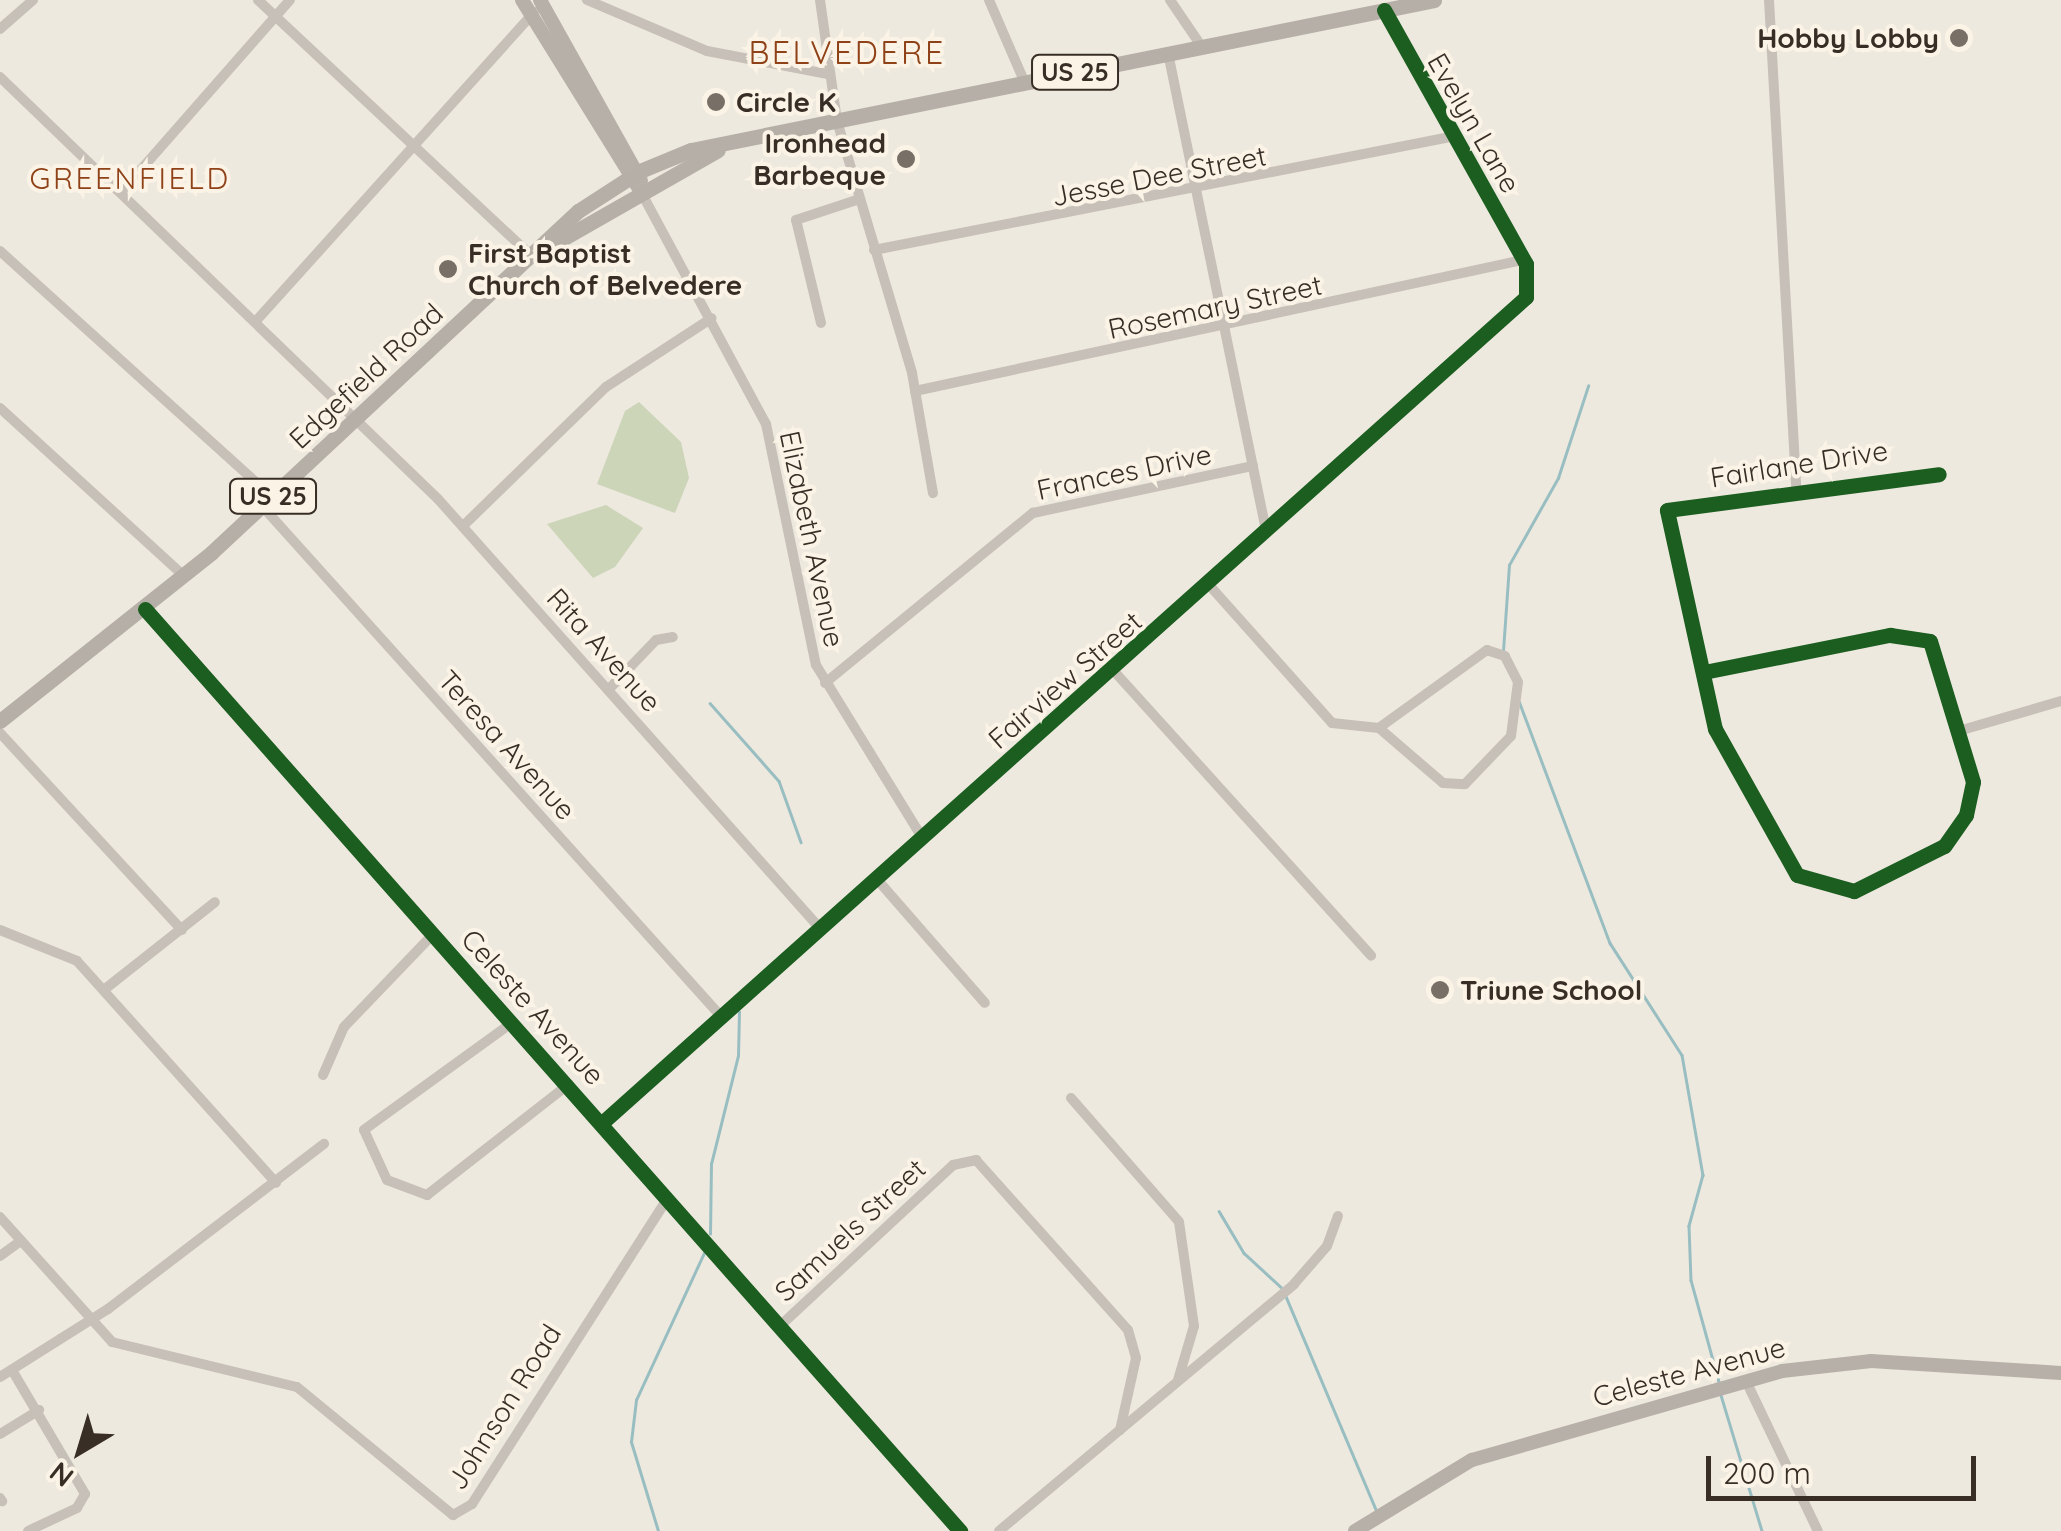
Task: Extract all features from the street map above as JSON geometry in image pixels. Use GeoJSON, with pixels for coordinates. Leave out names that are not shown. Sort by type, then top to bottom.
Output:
{"type":"FeatureCollection","features":[{"type":"Feature","properties":{"kind":"main road","name":"Edgefield Road"},"geometry":{"type":"LineString","coordinates":[[0,722],[184,576],[267,502],[353,416],[533,257],[633,175],[837,121],[1434,0]]}},
{"type":"Feature","properties":{"kind":"main road","name":"Edgefield Road"},"geometry":{"type":"LineString","coordinates":[[533,257],[718,150]]}},
{"type":"Feature","properties":{"kind":"street"},"geometry":{"type":"LineString","coordinates":[[0,29],[33,0]]}},
{"type":"Feature","properties":{"kind":"street"},"geometry":{"type":"LineString","coordinates":[[258,0],[416,142],[533,257]]}},
{"type":"Feature","properties":{"kind":"street"},"geometry":{"type":"LineString","coordinates":[[123,190],[290,0]]}},
{"type":"Feature","properties":{"kind":"street"},"geometry":{"type":"LineString","coordinates":[[522,0],[540,4],[641,192]]}},
{"type":"Feature","properties":{"kind":"street"},"geometry":{"type":"LineString","coordinates":[[587,0],[707,51],[828,74]]}},
{"type":"Feature","properties":{"kind":"street"},"geometry":{"type":"LineString","coordinates":[[820,0],[837,121],[915,391],[933,493]]}},
{"type":"Feature","properties":{"kind":"street"},"geometry":{"type":"LineString","coordinates":[[989,0],[1025,83]]}},
{"type":"Feature","properties":{"kind":"street"},"geometry":{"type":"LineString","coordinates":[[1170,0],[1202,47]]}},
{"type":"Feature","properties":{"kind":"street"},"geometry":{"type":"LineString","coordinates":[[1769,0],[1796,489]]}},
{"type":"Feature","properties":{"kind":"street"},"geometry":{"type":"LineString","coordinates":[[256,321],[540,4]]}},
{"type":"Feature","properties":{"kind":"street","name":"Evelyn Lane"},"geometry":{"type":"LineString","coordinates":[[1384,10],[1450,137],[1523,260]]}},
{"type":"Feature","properties":{"kind":"street"},"geometry":{"type":"LineString","coordinates":[[1168,53],[1266,532]]}},
{"type":"Feature","properties":{"kind":"street","name":"Rita Avenue"},"geometry":{"type":"LineString","coordinates":[[0,76],[123,190],[463,526],[817,926]]}},
{"type":"Feature","properties":{"kind":"street","name":"Jesse Dee Street"},"geometry":{"type":"LineString","coordinates":[[874,250],[1195,191],[1450,137]]}},
{"type":"Feature","properties":{"kind":"street","name":"Elizabeth Avenue"},"geometry":{"type":"LineString","coordinates":[[641,192],[766,424],[807,637],[825,683],[922,837]]}},
{"type":"Feature","properties":{"kind":"street"},"geometry":{"type":"LineString","coordinates":[[820,323],[796,220],[860,199]]}},
{"type":"Feature","properties":{"kind":"street","name":"Teresa Avenue"},"geometry":{"type":"LineString","coordinates":[[0,251],[267,502],[719,1014]]}},
{"type":"Feature","properties":{"kind":"street","name":"Rosemary Street"},"geometry":{"type":"LineString","coordinates":[[915,391],[1224,330],[1523,260]]}},
{"type":"Feature","properties":{"kind":"street","name":"Fairview Street"},"geometry":{"type":"LineString","coordinates":[[603,1122],[817,926],[1210,586],[1522,303],[1530,284],[1523,260]]}},
{"type":"Feature","properties":{"kind":"street"},"geometry":{"type":"LineString","coordinates":[[463,526],[606,387],[712,318]]}},
{"type":"Feature","properties":{"kind":"street"},"geometry":{"type":"LineString","coordinates":[[0,408],[184,576]]}},
{"type":"Feature","properties":{"kind":"street","name":"Frances Drive"},"geometry":{"type":"LineString","coordinates":[[825,683],[1032,513],[1254,466]]}},
{"type":"Feature","properties":{"kind":"street","name":"Fairlane Drive"},"geometry":{"type":"LineString","coordinates":[[1704,672],[1667,510],[1796,489],[1939,474]]}},
{"type":"Feature","properties":{"kind":"street"},"geometry":{"type":"LineString","coordinates":[[1210,586],[1332,723],[1379,728],[1432,776],[1465,784],[1511,736],[1518,682],[1505,656],[1487,650],[1379,728]]}},
{"type":"Feature","properties":{"kind":"street","name":"Celeste Avenue"},"geometry":{"type":"LineString","coordinates":[[145,609],[603,1122],[960,1531]]}},
{"type":"Feature","properties":{"kind":"street"},"geometry":{"type":"LineString","coordinates":[[1890,635],[1930,641],[1962,730],[1973,782],[1959,831],[1866,886],[1824,888],[1797,875],[1730,758],[1704,672],[1890,635]]}},
{"type":"Feature","properties":{"kind":"street"},"geometry":{"type":"LineString","coordinates":[[610,688],[656,640],[673,636]]}},
{"type":"Feature","properties":{"kind":"street"},"geometry":{"type":"LineString","coordinates":[[1113,670],[1370,956]]}},
{"type":"Feature","properties":{"kind":"street"},"geometry":{"type":"LineString","coordinates":[[1962,730],[2061,701]]}},
{"type":"Feature","properties":{"kind":"street"},"geometry":{"type":"LineString","coordinates":[[0,733],[182,930]]}},
{"type":"Feature","properties":{"kind":"street"},"geometry":{"type":"LineString","coordinates":[[875,876],[985,1003]]}},
{"type":"Feature","properties":{"kind":"street"},"geometry":{"type":"LineString","coordinates":[[104,989],[214,902]]}},
{"type":"Feature","properties":{"kind":"street"},"geometry":{"type":"LineString","coordinates":[[0,930],[57,947],[104,989],[276,1183]]}},
{"type":"Feature","properties":{"kind":"street"},"geometry":{"type":"LineString","coordinates":[[323,1075],[344,1027],[434,934]]}},
{"type":"Feature","properties":{"kind":"street"},"geometry":{"type":"LineString","coordinates":[[513,1022],[364,1130],[388,1180],[427,1196],[442,1188],[569,1084]]}},
{"type":"Feature","properties":{"kind":"street"},"geometry":{"type":"LineString","coordinates":[[1072,1098],[1179,1222],[1194,1326],[1178,1380]]}},
{"type":"Feature","properties":{"kind":"street"},"geometry":{"type":"LineString","coordinates":[[0,1378],[90,1320],[324,1144]]}},
{"type":"Feature","properties":{"kind":"street","name":"Samuels Street"},"geometry":{"type":"LineString","coordinates":[[781,1325],[953,1165],[976,1160],[1128,1330],[1136,1358],[1120,1430]]}},
{"type":"Feature","properties":{"kind":"street","name":"Johnson Road"},"geometry":{"type":"LineString","coordinates":[[0,1217],[90,1320],[130,1349],[298,1387],[453,1515],[472,1504],[668,1198]]}},
{"type":"Feature","properties":{"kind":"street"},"geometry":{"type":"LineString","coordinates":[[999,1531],[1314,1264],[1338,1216]]}},
{"type":"Feature","properties":{"kind":"street"},"geometry":{"type":"LineString","coordinates":[[0,1256],[21,1241]]}},
{"type":"Feature","properties":{"kind":"street","name":"Celeste Avenue"},"geometry":{"type":"LineString","coordinates":[[1356,1531],[1472,1460],[1746,1381],[1855,1361],[2061,1373]]}},
{"type":"Feature","properties":{"kind":"street"},"geometry":{"type":"LineString","coordinates":[[12,1370],[85,1494],[77,1508],[28,1531]]}},
{"type":"Feature","properties":{"kind":"street"},"geometry":{"type":"LineString","coordinates":[[1746,1381],[1818,1531]]}},
{"type":"Feature","properties":{"kind":"street"},"geometry":{"type":"LineString","coordinates":[[0,1434],[39,1410]]}},
{"type":"Feature","properties":{"kind":"green space"},"geometry":{"type":"Polygon","coordinates":[[[639,402],[681,442],[689,478],[675,513],[597,484],[625,411],[639,402]]]}},
{"type":"Feature","properties":{"kind":"green space"},"geometry":{"type":"Polygon","coordinates":[[[606,505],[643,528],[615,567],[593,578],[547,524],[606,505]]]}},
{"type":"Feature","properties":{"kind":"waterway"},"geometry":{"type":"LineString","coordinates":[[1503,651],[1509,565],[1558,478],[1588,386]]}},
{"type":"Feature","properties":{"kind":"waterway"},"geometry":{"type":"LineString","coordinates":[[1519,701],[1610,943],[1682,1055],[1703,1175],[1689,1226],[1691,1280],[1719,1382]]}},
{"type":"Feature","properties":{"kind":"waterway"},"geometry":{"type":"LineString","coordinates":[[710,703],[779,781],[801,842]]}},
{"type":"Feature","properties":{"kind":"waterway"},"geometry":{"type":"LineString","coordinates":[[710,1234],[711,1164],[738,1056],[739,1012]]}},
{"type":"Feature","properties":{"kind":"waterway"},"geometry":{"type":"LineString","coordinates":[[1219,1211],[1244,1253],[1281,1287]]}},
{"type":"Feature","properties":{"kind":"waterway"},"geometry":{"type":"LineString","coordinates":[[658,1531],[631,1442],[636,1400],[704,1253]]}},
{"type":"Feature","properties":{"kind":"waterway"},"geometry":{"type":"LineString","coordinates":[[1285,1294],[1377,1512]]}},
{"type":"Feature","properties":{"kind":"waterway"},"geometry":{"type":"LineString","coordinates":[[1721,1395],[1762,1531]]}},
{"type":"Feature","properties":{"kind":"cycle path"},"geometry":{"type":"LineString","coordinates":[[603,1122],[1526,297],[1526,264],[1384,10]]}},
{"type":"Feature","properties":{"kind":"cycle path"},"geometry":{"type":"LineString","coordinates":[[1704,672],[1890,635],[1930,641],[1973,782],[1966,815],[1944,846],[1854,891],[1797,875],[1715,729],[1667,510],[1939,474]]}},
{"type":"Feature","properties":{"kind":"cycle path"},"geometry":{"type":"LineString","coordinates":[[145,609],[960,1531]]}},
{"type":"Feature","properties":{"kind":"place","name":"Hobby Lobby"},"geometry":{"type":"Point","coordinates":[1959,38]}},
{"type":"Feature","properties":{"kind":"place","name":"Circle K"},"geometry":{"type":"Point","coordinates":[716,102]}},
{"type":"Feature","properties":{"kind":"place","name":"Ironhead Barbeque"},"geometry":{"type":"Point","coordinates":[906,159]}},
{"type":"Feature","properties":{"kind":"place","name":"First Baptist Church of Belvedere"},"geometry":{"type":"Point","coordinates":[448,269]}},
{"type":"Feature","properties":{"kind":"place","name":"Triune School"},"geometry":{"type":"Point","coordinates":[1440,990]}},
{"type":"Feature","properties":{"kind":"district","name":"BELVEDERE"},"geometry":{"type":"Point","coordinates":[847,52]}},
{"type":"Feature","properties":{"kind":"district","name":"GREENFIELD"},"geometry":{"type":"Point","coordinates":[130,178]}}]}
